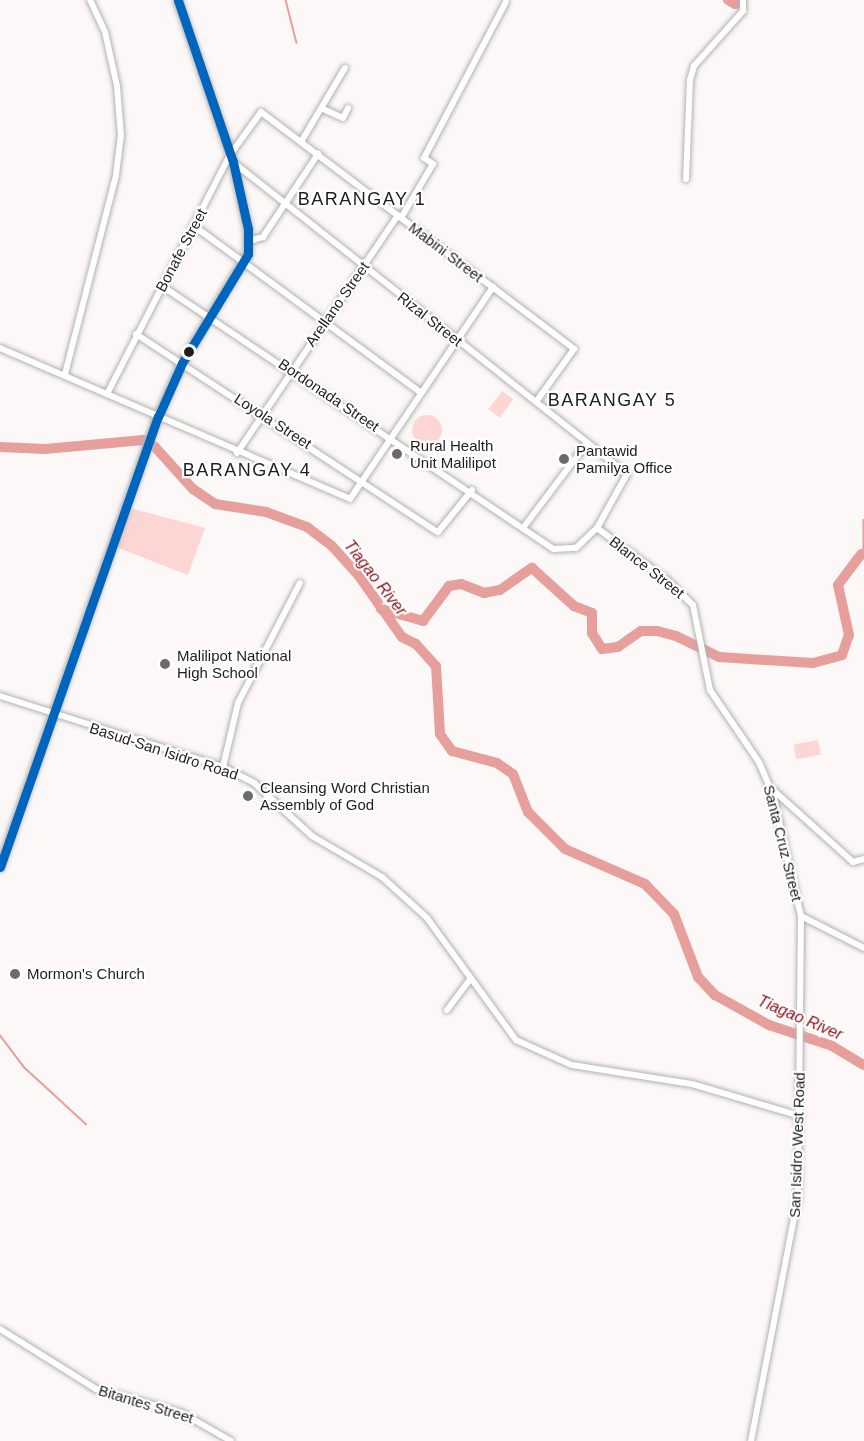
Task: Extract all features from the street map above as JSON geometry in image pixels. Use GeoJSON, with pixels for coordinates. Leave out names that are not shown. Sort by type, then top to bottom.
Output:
{"type":"FeatureCollection","features":[{"type":"Feature","properties":{"kind":"main road"},"geometry":{"type":"LineString","coordinates":[[0,867],[158,417],[182,363],[246,262],[249,241],[232,158],[178,0]]}},
{"type":"Feature","properties":{"kind":"street"},"geometry":{"type":"LineString","coordinates":[[65,374],[116,175],[121,136],[117,86],[105,32],[90,0]]}},
{"type":"Feature","properties":{"kind":"street"},"geometry":{"type":"LineString","coordinates":[[686,179],[690,80],[694,66],[743,11],[742,0]]}},
{"type":"Feature","properties":{"kind":"street","name":"Arellano Street"},"geometry":{"type":"LineString","coordinates":[[237,453],[291,370],[399,217],[433,164],[424,158],[506,2]]}},
{"type":"Feature","properties":{"kind":"street"},"geometry":{"type":"LineString","coordinates":[[301,141],[323,109],[345,68]]}},
{"type":"Feature","properties":{"kind":"street"},"geometry":{"type":"LineString","coordinates":[[323,109],[343,118],[348,108]]}},
{"type":"Feature","properties":{"kind":"street","name":"Bonafe Street"},"geometry":{"type":"LineString","coordinates":[[107,394],[136,334],[194,226],[256,114],[261,112]]}},
{"type":"Feature","properties":{"kind":"street","name":"Mabini Street"},"geometry":{"type":"LineString","coordinates":[[261,112],[574,349],[536,402]]}},
{"type":"Feature","properties":{"kind":"street"},"geometry":{"type":"LineString","coordinates":[[249,241],[263,237],[318,154]]}},
{"type":"Feature","properties":{"kind":"street","name":"Rizal Street"},"geometry":{"type":"LineString","coordinates":[[232,158],[285,204],[627,474],[597,528]]}},
{"type":"Feature","properties":{"kind":"street"},"geometry":{"type":"LineString","coordinates":[[194,226],[420,392]]}},
{"type":"Feature","properties":{"kind":"street","name":"Bordonada Street"},"geometry":{"type":"LineString","coordinates":[[162,286],[472,490],[554,549],[567,551],[576,548],[597,528]]}},
{"type":"Feature","properties":{"kind":"street"},"geometry":{"type":"LineString","coordinates":[[0,348],[65,374],[237,453],[350,499],[420,392],[493,287]]}},
{"type":"Feature","properties":{"kind":"street","name":"Loyola Street"},"geometry":{"type":"LineString","coordinates":[[136,334],[262,414],[438,532],[472,490]]}},
{"type":"Feature","properties":{"kind":"street"},"geometry":{"type":"LineString","coordinates":[[524,528],[587,443]]}},
{"type":"Feature","properties":{"kind":"street","name":"Blance Street"},"geometry":{"type":"LineString","coordinates":[[597,528],[683,593],[698,618],[702,644]]}},
{"type":"Feature","properties":{"kind":"street"},"geometry":{"type":"LineString","coordinates":[[223,767],[238,703],[300,583]]}},
{"type":"Feature","properties":{"kind":"street","name":"Santa Cruz Street"},"geometry":{"type":"LineString","coordinates":[[702,644],[705,675],[718,706],[759,762],[771,788],[801,916]]}},
{"type":"Feature","properties":{"kind":"street","name":"Basud-San Isidro Road"},"geometry":{"type":"LineString","coordinates":[[0,696],[53,716],[223,767],[254,783],[324,844],[382,877],[437,930],[509,1033],[555,1060],[590,1070],[692,1084],[800,1116]]}},
{"type":"Feature","properties":{"kind":"street"},"geometry":{"type":"LineString","coordinates":[[771,788],[853,862],[864,859]]}},
{"type":"Feature","properties":{"kind":"street"},"geometry":{"type":"LineString","coordinates":[[801,916],[864,948]]}},
{"type":"Feature","properties":{"kind":"street","name":"San Isidro West Road"},"geometry":{"type":"LineString","coordinates":[[751,1441],[794,1235],[800,1116],[801,916]]}},
{"type":"Feature","properties":{"kind":"street"},"geometry":{"type":"LineString","coordinates":[[447,1010],[471,978]]}},
{"type":"Feature","properties":{"kind":"street","name":"Bitantes Street"},"geometry":{"type":"LineString","coordinates":[[0,1329],[96,1389],[182,1413],[231,1441]]}},
{"type":"Feature","properties":{"kind":"shaded area"},"geometry":{"type":"Polygon","coordinates":[[[502,391],[513,399],[500,418],[488,410],[502,391]]]}},
{"type":"Feature","properties":{"kind":"shaded area"},"geometry":{"type":"Polygon","coordinates":[[[427,415],[438,419],[442,430],[438,441],[427,445],[416,441],[412,430],[416,419],[427,415]]]}},
{"type":"Feature","properties":{"kind":"shaded area"},"geometry":{"type":"Polygon","coordinates":[[[130,508],[205,528],[188,575],[116,547],[130,508]]]}},
{"type":"Feature","properties":{"kind":"shaded area"},"geometry":{"type":"Polygon","coordinates":[[[818,740],[821,755],[796,759],[793,745],[818,740]]]}},
{"type":"Feature","properties":{"kind":"waterway"},"geometry":{"type":"LineString","coordinates":[[286,0],[297,43]]}},
{"type":"Feature","properties":{"kind":"waterway"},"geometry":{"type":"LineString","coordinates":[[728,0],[735,4],[741,1]]}},
{"type":"Feature","properties":{"kind":"waterway","name":"Tiagao River"},"geometry":{"type":"LineString","coordinates":[[0,447],[45,449],[144,440],[155,447],[193,489],[215,504],[266,512],[307,527],[332,546],[359,576],[402,637],[416,644],[436,666],[440,734],[452,751],[497,763],[513,774],[528,812],[565,849],[645,884],[674,914],[698,977],[715,995],[769,1025],[832,1046],[864,1065]]}},
{"type":"Feature","properties":{"kind":"waterway"},"geometry":{"type":"LineString","coordinates":[[864,520],[864,556]]}},
{"type":"Feature","properties":{"kind":"waterway"},"geometry":{"type":"LineString","coordinates":[[381,609],[423,621],[449,586],[461,584],[484,593],[500,590],[532,568],[574,606],[592,613],[592,633],[602,649],[618,647],[641,631],[657,631],[676,636],[719,657],[813,663],[842,655],[849,635],[838,585],[861,554]]}},
{"type":"Feature","properties":{"kind":"waterway"},"geometry":{"type":"LineString","coordinates":[[0,1035],[23,1066],[86,1124]]}},
{"type":"Feature","properties":{"kind":"transit line"},"geometry":{"type":"LineString","coordinates":[[0,867],[158,417],[182,363],[248,254],[248,229],[233,162],[178,0]]}},
{"type":"Feature","properties":{"kind":"place","name":"Rural Health Unit Malilipot"},"geometry":{"type":"Point","coordinates":[397,454]}},
{"type":"Feature","properties":{"kind":"place","name":"Pantawid Pamilya Office"},"geometry":{"type":"Point","coordinates":[564,459]}},
{"type":"Feature","properties":{"kind":"place","name":"Malilipot National High School"},"geometry":{"type":"Point","coordinates":[165,664]}},
{"type":"Feature","properties":{"kind":"place","name":"Cleansing Word Christian Assembly of God"},"geometry":{"type":"Point","coordinates":[248,796]}},
{"type":"Feature","properties":{"kind":"place","name":"Mormon's Church"},"geometry":{"type":"Point","coordinates":[15,974]}},
{"type":"Feature","properties":{"kind":"district","name":"BARANGAY 1"},"geometry":{"type":"Point","coordinates":[362,199]}},
{"type":"Feature","properties":{"kind":"district","name":"BARANGAY 5"},"geometry":{"type":"Point","coordinates":[612,400]}},
{"type":"Feature","properties":{"kind":"district","name":"BARANGAY 4"},"geometry":{"type":"Point","coordinates":[247,470]}}]}
